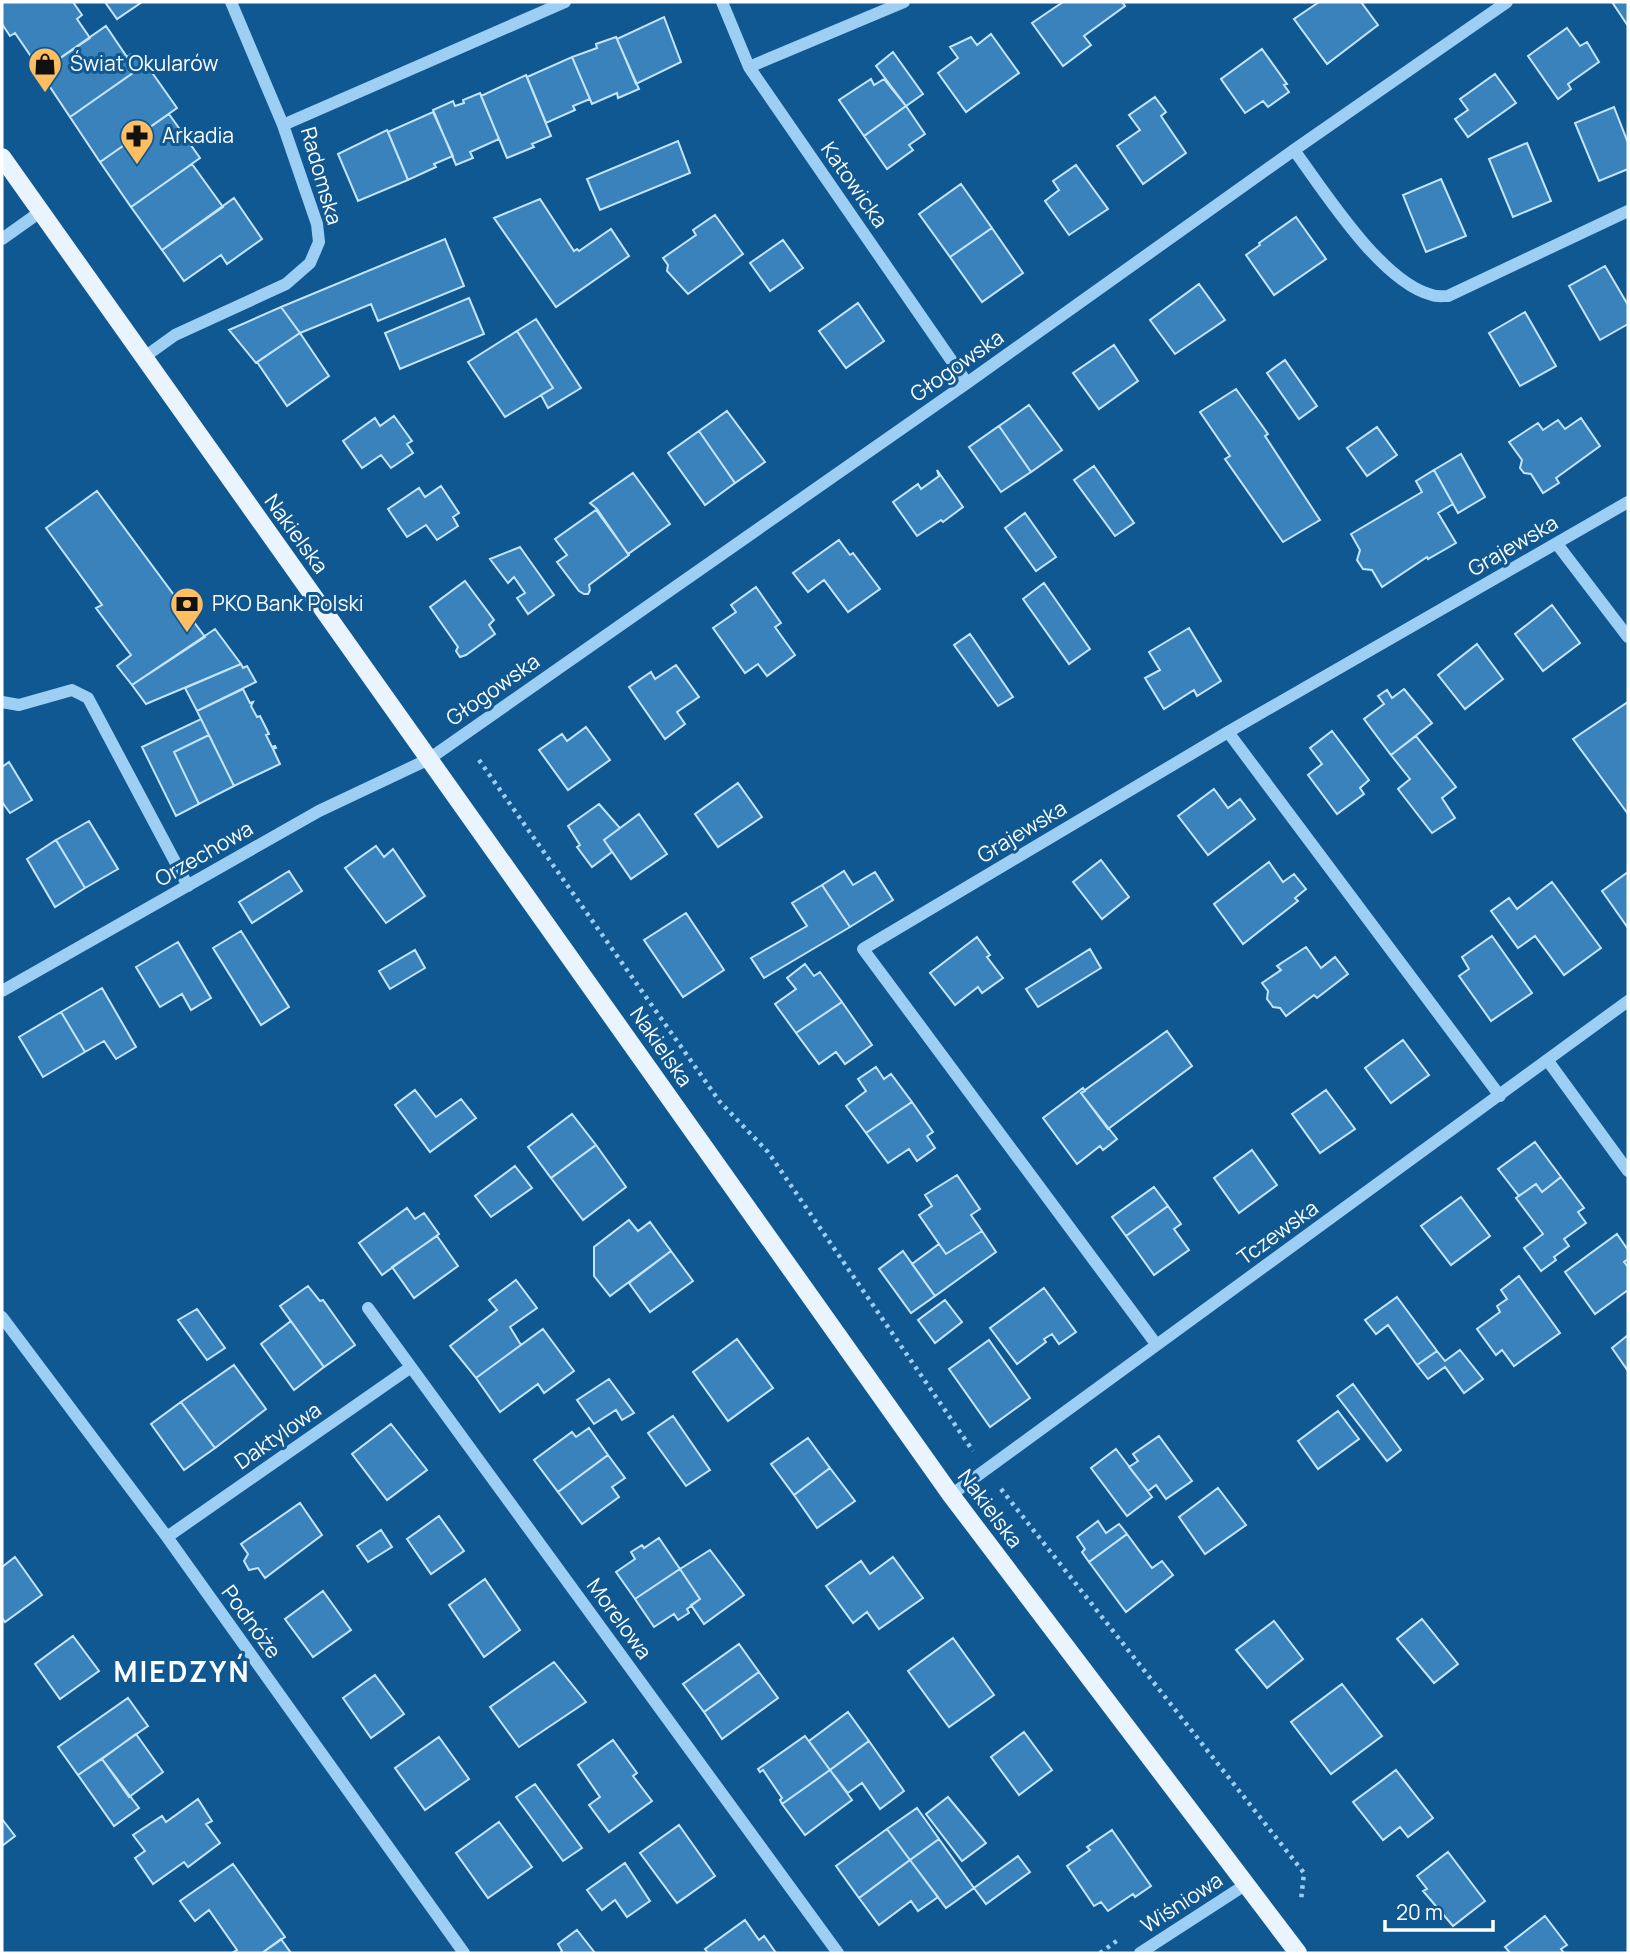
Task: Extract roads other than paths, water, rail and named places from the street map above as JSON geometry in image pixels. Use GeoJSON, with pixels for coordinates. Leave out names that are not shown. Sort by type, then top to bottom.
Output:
{"type":"FeatureCollection","features":[{"type":"Feature","properties":{"kind":"main road","name":"Nakielska"},"geometry":{"type":"LineString","coordinates":[[2,157],[951,1495],[1298,1953]]}},
{"type":"Feature","properties":{"kind":"street"},"geometry":{"type":"LineString","coordinates":[[231,2],[283,125]]}},
{"type":"Feature","properties":{"kind":"street","name":"Radomska"},"geometry":{"type":"LineString","coordinates":[[143,358],[175,334],[286,284],[310,263],[319,243],[317,224],[283,125],[565,2]]}},
{"type":"Feature","properties":{"kind":"street","name":"Katowicka"},"geometry":{"type":"LineString","coordinates":[[722,2],[748,67],[967,383]]}},
{"type":"Feature","properties":{"kind":"street"},"geometry":{"type":"LineString","coordinates":[[748,67],[904,2]]}},
{"type":"Feature","properties":{"kind":"street","name":"Głogowska"},"geometry":{"type":"LineString","coordinates":[[429,759],[1507,2]]}},
{"type":"Feature","properties":{"kind":"street"},"geometry":{"type":"LineString","coordinates":[[1294,150],[1352,228],[1380,260],[1403,279],[1433,296],[1448,296],[1628,211]]}},
{"type":"Feature","properties":{"kind":"street"},"geometry":{"type":"LineString","coordinates":[[2,239],[40,212]]}},
{"type":"Feature","properties":{"kind":"street","name":"Grajewska"},"geometry":{"type":"LineString","coordinates":[[1156,1344],[863,949],[1228,732],[1628,502]]}},
{"type":"Feature","properties":{"kind":"street"},"geometry":{"type":"LineString","coordinates":[[1557,544],[1628,638]]}},
{"type":"Feature","properties":{"kind":"street"},"geometry":{"type":"LineString","coordinates":[[2,702],[19,705],[72,690],[88,698],[188,886]]}},
{"type":"Feature","properties":{"kind":"street"},"geometry":{"type":"LineString","coordinates":[[1228,732],[1500,1096]]}},
{"type":"Feature","properties":{"kind":"street","name":"Orzechowa"},"geometry":{"type":"LineString","coordinates":[[2,991],[318,811],[429,759]]}},
{"type":"Feature","properties":{"kind":"street","name":"Tczewska"},"geometry":{"type":"LineString","coordinates":[[951,1495],[1628,1001]]}},
{"type":"Feature","properties":{"kind":"street"},"geometry":{"type":"LineString","coordinates":[[1548,1060],[1628,1171]]}},
{"type":"Feature","properties":{"kind":"street","name":"Morelowa"},"geometry":{"type":"LineString","coordinates":[[368,1308],[838,1953]]}},
{"type":"Feature","properties":{"kind":"street","name":"Podnóże"},"geometry":{"type":"LineString","coordinates":[[2,1317],[167,1537],[464,1953]]}},
{"type":"Feature","properties":{"kind":"street","name":"Daktylowa"},"geometry":{"type":"LineString","coordinates":[[167,1537],[411,1367]]}},
{"type":"Feature","properties":{"kind":"street","name":"Wiśniowa"},"geometry":{"type":"LineString","coordinates":[[1140,1953],[1245,1885]]}},
{"type":"Feature","properties":{"kind":"place","name":"Świat Okularów"},"geometry":{"type":"Point","coordinates":[45,94]}},
{"type":"Feature","properties":{"kind":"place","name":"Arkadia"},"geometry":{"type":"Point","coordinates":[137,166]}},
{"type":"Feature","properties":{"kind":"place","name":"PKO Bank Polski"},"geometry":{"type":"Point","coordinates":[187,634]}},
{"type":"Feature","properties":{"kind":"district","name":"MIEDZYŃ"},"geometry":{"type":"Point","coordinates":[182,1672]}}]}
